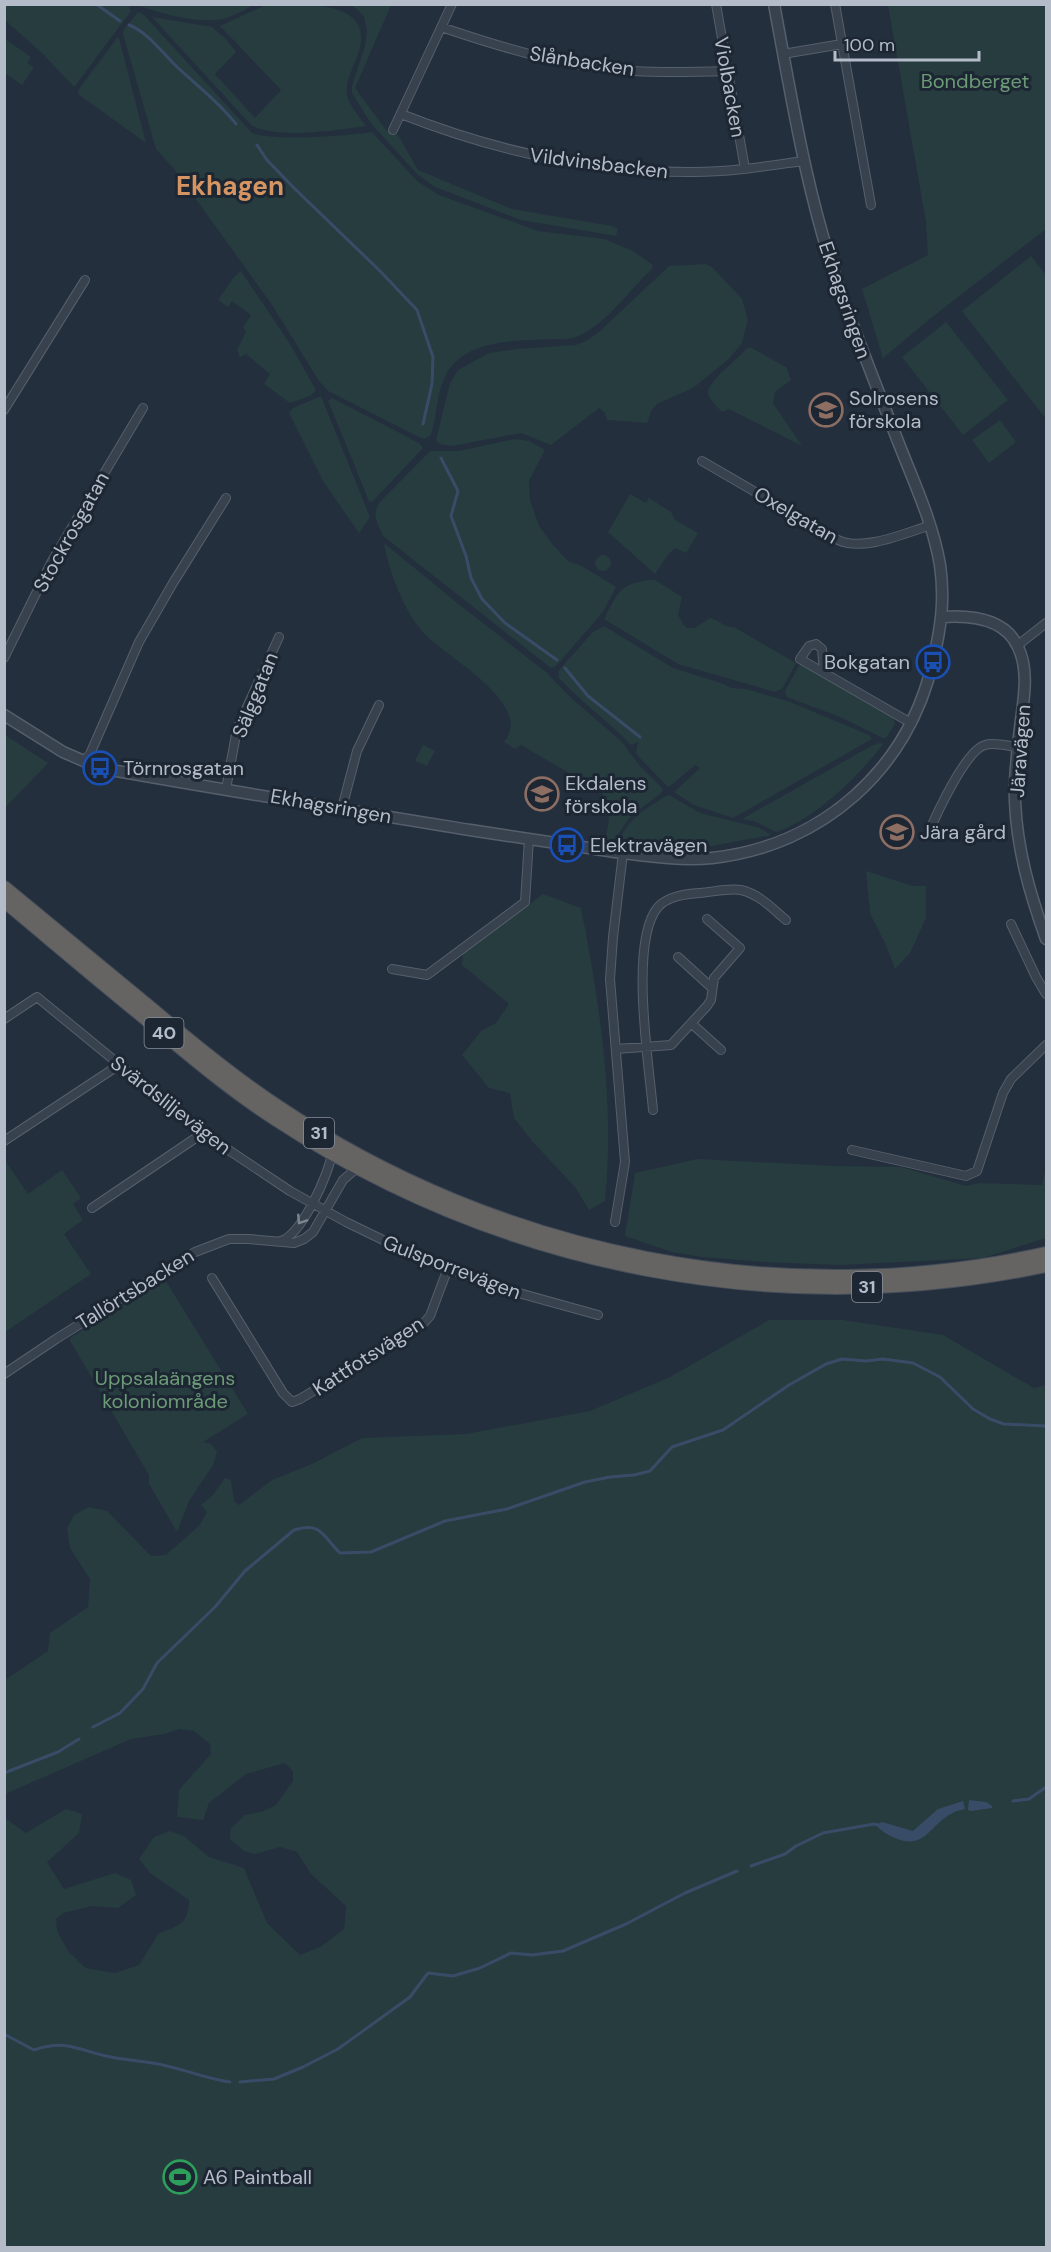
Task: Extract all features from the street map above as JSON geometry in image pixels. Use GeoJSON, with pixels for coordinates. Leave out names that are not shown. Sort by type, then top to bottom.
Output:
{"type":"FeatureCollection","features":[{"type":"Feature","properties":{"kind":"highway","name":"31"},"geometry":{"type":"LineString","coordinates":[[4,888],[208,1056],[277,1107],[376,1166],[479,1212],[542,1233],[629,1256],[693,1267],[764,1275],[834,1278],[891,1276],[955,1270],[1047,1254]]}},
{"type":"Feature","properties":{"kind":"highway","name":"40"},"geometry":{"type":"LineString","coordinates":[[4,900],[220,1079],[275,1118],[332,1153]]}},
{"type":"Feature","properties":{"kind":"highway","name":"31"},"geometry":{"type":"LineString","coordinates":[[332,1153],[442,1208],[523,1238],[621,1264],[712,1280],[805,1287],[872,1287],[956,1280],[1047,1265]]}},
{"type":"Feature","properties":{"kind":"street"},"geometry":{"type":"LineString","coordinates":[[393,130],[452,4]]}},
{"type":"Feature","properties":{"kind":"street","name":"Violbacken"},"geometry":{"type":"LineString","coordinates":[[716,4],[745,169]]}},
{"type":"Feature","properties":{"kind":"street","name":"Ekhagsringen"},"geometry":{"type":"LineString","coordinates":[[4,714],[54,747],[100,768],[529,839],[671,858],[709,858],[742,853],[779,842],[831,815],[861,790],[897,748],[912,723],[927,687],[942,616],[942,576],[931,525],[838,283],[803,161],[774,4]]}},
{"type":"Feature","properties":{"kind":"street"},"geometry":{"type":"LineString","coordinates":[[835,4],[871,205]]}},
{"type":"Feature","properties":{"kind":"street","name":"Slånbacken"},"geometry":{"type":"LineString","coordinates":[[441,27],[556,60],[633,71],[727,71]]}},
{"type":"Feature","properties":{"kind":"street"},"geometry":{"type":"LineString","coordinates":[[783,54],[842,44]]}},
{"type":"Feature","properties":{"kind":"street","name":"Vildvinsbacken"},"geometry":{"type":"LineString","coordinates":[[401,114],[461,136],[512,151],[547,159],[615,169],[696,172],[745,169],[803,161]]}},
{"type":"Feature","properties":{"kind":"street"},"geometry":{"type":"LineString","coordinates":[[4,411],[85,280]]}},
{"type":"Feature","properties":{"kind":"street","name":"Stockrosgatan"},"geometry":{"type":"LineString","coordinates":[[4,658],[52,561],[143,408]]}},
{"type":"Feature","properties":{"kind":"street","name":"Oxelgatan"},"geometry":{"type":"LineString","coordinates":[[702,461],[838,540],[850,544],[862,544],[931,525]]}},
{"type":"Feature","properties":{"kind":"street"},"geometry":{"type":"LineString","coordinates":[[83,762],[90,754],[139,642],[172,583],[226,498]]}},
{"type":"Feature","properties":{"kind":"street"},"geometry":{"type":"LineString","coordinates":[[942,616],[972,617],[993,622],[1018,645],[1047,623]]}},
{"type":"Feature","properties":{"kind":"street","name":"Sälggatan"},"geometry":{"type":"LineString","coordinates":[[226,789],[237,729],[279,637]]}},
{"type":"Feature","properties":{"kind":"street","name":"Järavägen"},"geometry":{"type":"LineString","coordinates":[[1018,645],[1025,674],[1015,801],[1021,854],[1029,893],[1047,939]]}},
{"type":"Feature","properties":{"kind":"street"},"geometry":{"type":"LineString","coordinates":[[824,673],[912,723]]}},
{"type":"Feature","properties":{"kind":"street"},"geometry":{"type":"LineString","coordinates":[[342,808],[357,751],[379,705]]}},
{"type":"Feature","properties":{"kind":"street"},"geometry":{"type":"LineString","coordinates":[[929,832],[941,804],[973,751],[986,744],[1018,747]]}},
{"type":"Feature","properties":{"kind":"street"},"geometry":{"type":"LineString","coordinates":[[392,969],[427,975],[525,902],[529,839]]}},
{"type":"Feature","properties":{"kind":"street"},"geometry":{"type":"LineString","coordinates":[[615,1222],[625,1162],[610,979],[623,853]]}},
{"type":"Feature","properties":{"kind":"street"},"geometry":{"type":"LineString","coordinates":[[653,1110],[642,972],[648,925],[652,916],[664,902],[688,894],[742,890],[763,901],[786,920]]}},
{"type":"Feature","properties":{"kind":"street"},"geometry":{"type":"LineString","coordinates":[[616,1049],[671,1045],[711,1000],[714,978],[740,948],[707,919]]}},
{"type":"Feature","properties":{"kind":"street"},"geometry":{"type":"LineString","coordinates":[[1011,924],[1036,977],[1047,994]]}},
{"type":"Feature","properties":{"kind":"street"},"geometry":{"type":"LineString","coordinates":[[678,957],[712,988]]}},
{"type":"Feature","properties":{"kind":"street","name":"Svärdsliljevägen"},"geometry":{"type":"LineString","coordinates":[[4,1018],[37,997],[203,1133],[256,1170],[312,1203]]}},
{"type":"Feature","properties":{"kind":"street"},"geometry":{"type":"LineString","coordinates":[[691,1023],[721,1050]]}},
{"type":"Feature","properties":{"kind":"street"},"geometry":{"type":"LineString","coordinates":[[852,1150],[966,1176],[974,1174],[977,1171],[1002,1093],[1011,1079],[1047,1045]]}},
{"type":"Feature","properties":{"kind":"street"},"geometry":{"type":"LineString","coordinates":[[4,1141],[119,1065]]}},
{"type":"Feature","properties":{"kind":"street"},"geometry":{"type":"LineString","coordinates":[[92,1208],[203,1133]]}},
{"type":"Feature","properties":{"kind":"street"},"geometry":{"type":"LineString","coordinates":[[277,1242],[285,1240],[293,1233],[312,1203],[329,1170],[332,1153]]}},
{"type":"Feature","properties":{"kind":"street","name":"Tallörtsbacken"},"geometry":{"type":"LineString","coordinates":[[4,1374],[75,1326],[195,1252],[230,1239],[294,1243],[304,1239],[313,1232],[344,1180],[358,1167]]}},
{"type":"Feature","properties":{"kind":"street","name":"Gulsporrevägen"},"geometry":{"type":"LineString","coordinates":[[312,1203],[376,1238],[448,1268],[497,1287],[598,1315]]}},
{"type":"Feature","properties":{"kind":"street","name":"Kattfotsvägen"},"geometry":{"type":"LineString","coordinates":[[212,1278],[283,1393],[292,1402],[421,1326],[430,1316],[448,1268]]}},
{"type":"Feature","properties":{"kind":"green space"},"geometry":{"type":"Polygon","coordinates":[[[268,4],[301,4],[335,9],[348,14],[357,23],[361,36],[347,95],[352,107],[366,126],[291,133],[262,130],[251,125],[152,17],[212,27],[226,39],[236,52],[215,74],[255,118],[281,90],[220,26],[268,4]]]}},
{"type":"Feature","properties":{"kind":"green space"},"geometry":{"type":"Polygon","coordinates":[[[5,5],[128,5],[131,11],[75,86],[5,20],[5,5]]]}},
{"type":"Feature","properties":{"kind":"green space"},"geometry":{"type":"Polygon","coordinates":[[[139,5],[253,5],[223,19],[204,20],[157,12],[139,5]]]}},
{"type":"Feature","properties":{"kind":"green space"},"geometry":{"type":"Polygon","coordinates":[[[350,5],[391,5],[355,88],[386,130],[398,135],[418,170],[512,209],[612,226],[618,229],[616,236],[521,220],[435,187],[417,174],[370,122],[352,93],[367,31],[364,17],[350,5]]]}},
{"type":"Feature","properties":{"kind":"green space","name":"Bondberget"},"geometry":{"type":"Polygon","coordinates":[[[888,5],[1046,5],[1046,229],[883,358],[862,289],[928,255],[926,222],[888,5]]]}},
{"type":"Feature","properties":{"kind":"green space"},"geometry":{"type":"Polygon","coordinates":[[[138,12],[144,15],[252,133],[293,137],[372,132],[417,181],[439,195],[538,231],[604,239],[633,251],[653,265],[652,269],[609,314],[578,336],[491,344],[464,355],[453,365],[442,384],[431,435],[424,439],[419,437],[328,391],[319,381],[272,305],[175,170],[156,149],[123,34],[124,29],[138,12]]]}},
{"type":"Feature","properties":{"kind":"green space"},"geometry":{"type":"Polygon","coordinates":[[[119,38],[146,143],[78,94],[79,89],[119,38]]]}},
{"type":"Feature","properties":{"kind":"green space"},"geometry":{"type":"Polygon","coordinates":[[[5,39],[31,57],[27,63],[34,67],[22,85],[5,73],[5,39]]]}},
{"type":"Feature","properties":{"kind":"green space"},"geometry":{"type":"Polygon","coordinates":[[[1031,256],[1046,275],[1046,419],[962,311],[1031,256]]]}},
{"type":"Feature","properties":{"kind":"green space"},"geometry":{"type":"Polygon","coordinates":[[[706,264],[713,268],[742,299],[748,320],[742,343],[729,359],[693,388],[657,404],[651,411],[647,423],[607,420],[605,413],[599,408],[551,445],[521,433],[452,446],[439,444],[436,440],[450,383],[458,370],[489,353],[576,345],[588,340],[669,266],[706,264]]]}},
{"type":"Feature","properties":{"kind":"green space"},"geometry":{"type":"Polygon","coordinates":[[[241,271],[290,344],[316,390],[310,396],[290,403],[264,384],[270,374],[246,354],[240,357],[237,350],[246,332],[243,327],[251,315],[232,301],[228,307],[218,300],[241,271]]]}},
{"type":"Feature","properties":{"kind":"green space"},"geometry":{"type":"Polygon","coordinates":[[[946,322],[1008,400],[963,435],[902,357],[946,322]]]}},
{"type":"Feature","properties":{"kind":"green space"},"geometry":{"type":"Polygon","coordinates":[[[750,347],[786,367],[791,380],[775,392],[773,403],[802,446],[729,409],[722,412],[710,398],[708,393],[712,383],[750,347]]]}},
{"type":"Feature","properties":{"kind":"green space"},"geometry":{"type":"Polygon","coordinates":[[[321,396],[370,517],[359,533],[323,481],[289,413],[293,408],[321,396]]]}},
{"type":"Feature","properties":{"kind":"green space"},"geometry":{"type":"Polygon","coordinates":[[[332,398],[419,443],[423,448],[372,502],[369,501],[328,401],[332,398]]]}},
{"type":"Feature","properties":{"kind":"green space"},"geometry":{"type":"Polygon","coordinates":[[[1000,420],[1016,442],[989,463],[972,440],[1000,420]]]}},
{"type":"Feature","properties":{"kind":"green space"},"geometry":{"type":"Polygon","coordinates":[[[515,439],[529,441],[545,450],[529,481],[530,500],[539,526],[568,561],[582,566],[616,587],[603,612],[556,666],[551,668],[383,536],[376,518],[376,510],[381,501],[430,451],[459,451],[515,439]]]}},
{"type":"Feature","properties":{"kind":"green space"},"geometry":{"type":"Polygon","coordinates":[[[630,494],[646,503],[649,498],[671,512],[675,520],[698,533],[686,553],[675,548],[655,574],[608,532],[630,494]]]}},
{"type":"Feature","properties":{"kind":"green space"},"geometry":{"type":"Polygon","coordinates":[[[384,543],[546,672],[571,698],[621,741],[640,766],[663,789],[630,817],[614,840],[605,842],[609,808],[603,794],[596,787],[521,745],[515,749],[504,742],[511,727],[508,712],[498,696],[483,681],[433,641],[415,623],[398,589],[384,543]]]}},
{"type":"Feature","properties":{"kind":"green space"},"geometry":{"type":"Polygon","coordinates":[[[603,555],[609,557],[611,563],[609,569],[603,571],[597,569],[595,563],[597,557],[603,555]]]}},
{"type":"Feature","properties":{"kind":"green space"},"geometry":{"type":"Polygon","coordinates":[[[655,580],[682,597],[678,615],[687,628],[695,628],[710,618],[734,627],[796,663],[782,689],[775,692],[678,664],[604,619],[616,596],[624,588],[655,580]]]}},
{"type":"Feature","properties":{"kind":"green space"},"geometry":{"type":"Polygon","coordinates":[[[604,626],[673,668],[731,688],[746,689],[790,702],[869,735],[872,739],[733,818],[694,805],[674,792],[700,768],[695,765],[669,787],[638,756],[636,753],[638,742],[631,745],[558,677],[559,670],[593,632],[604,626]]]}},
{"type":"Feature","properties":{"kind":"green space"},"geometry":{"type":"Polygon","coordinates":[[[800,664],[893,718],[895,724],[886,738],[840,717],[787,697],[786,689],[800,664]]]}},
{"type":"Feature","properties":{"kind":"green space"},"geometry":{"type":"Polygon","coordinates":[[[5,735],[48,763],[5,808],[5,735]]]}},
{"type":"Feature","properties":{"kind":"green space"},"geometry":{"type":"Polygon","coordinates":[[[883,744],[874,756],[849,782],[805,818],[776,832],[754,821],[742,819],[873,745],[883,744]]]}},
{"type":"Feature","properties":{"kind":"green space"},"geometry":{"type":"Polygon","coordinates":[[[423,745],[435,751],[427,766],[415,761],[423,745]]]}},
{"type":"Feature","properties":{"kind":"green space"},"geometry":{"type":"Polygon","coordinates":[[[669,795],[700,813],[760,828],[771,835],[712,846],[658,846],[647,842],[621,839],[633,820],[669,795]]]}},
{"type":"Feature","properties":{"kind":"green space"},"geometry":{"type":"Polygon","coordinates":[[[866,871],[913,886],[926,886],[926,918],[910,953],[895,969],[870,913],[866,871]]]}},
{"type":"Feature","properties":{"kind":"green space"},"geometry":{"type":"Polygon","coordinates":[[[543,894],[581,908],[600,1017],[607,1091],[608,1164],[605,1201],[589,1210],[575,1187],[514,1118],[510,1093],[489,1088],[462,1055],[481,1031],[496,1023],[509,1004],[462,965],[463,953],[543,894]]]}},
{"type":"Feature","properties":{"kind":"green space"},"geometry":{"type":"Polygon","coordinates":[[[4,1159],[28,1194],[62,1170],[81,1198],[73,1204],[83,1220],[64,1234],[91,1274],[5,1332],[4,1159]]]}},
{"type":"Feature","properties":{"kind":"green space"},"geometry":{"type":"Polygon","coordinates":[[[697,1159],[901,1167],[966,1186],[979,1183],[1042,1185],[1046,1167],[1046,1238],[983,1258],[839,1265],[702,1257],[672,1252],[625,1236],[635,1173],[697,1159]]]}},
{"type":"Feature","properties":{"kind":"green space","name":"Uppsalaängens koloniområde"},"geometry":{"type":"Polygon","coordinates":[[[164,1278],[248,1414],[203,1442],[211,1444],[217,1452],[213,1465],[189,1501],[177,1532],[149,1484],[149,1475],[69,1339],[164,1278]]]}},
{"type":"Feature","properties":{"kind":"green space"},"geometry":{"type":"Polygon","coordinates":[[[769,1320],[843,1320],[943,1335],[1034,1388],[1046,1385],[1046,2247],[5,2247],[5,1818],[26,1833],[66,1809],[82,1814],[79,1833],[47,1862],[64,1889],[115,1873],[131,1880],[136,1895],[118,1908],[92,1906],[63,1913],[56,1919],[57,1931],[68,1951],[85,1968],[115,1973],[139,1965],[159,1933],[172,1929],[185,1919],[189,1900],[150,1873],[139,1859],[154,1837],[170,1831],[184,1836],[209,1857],[244,1868],[267,1923],[300,1955],[322,1946],[344,1929],[346,1906],[311,1874],[297,1852],[280,1847],[255,1854],[244,1851],[230,1839],[231,1828],[245,1815],[261,1812],[276,1805],[293,1781],[293,1771],[285,1763],[246,1774],[209,1803],[203,1820],[177,1817],[179,1790],[211,1754],[210,1744],[194,1731],[180,1729],[131,1739],[5,1794],[5,1680],[48,1651],[50,1633],[88,1607],[90,1579],[70,1548],[67,1528],[74,1515],[89,1507],[107,1511],[151,1556],[166,1555],[199,1526],[207,1512],[201,1505],[212,1496],[225,1478],[231,1480],[234,1501],[239,1505],[272,1480],[312,1464],[362,1438],[466,1434],[590,1411],[670,1377],[769,1320]]]}},
{"type":"Feature","properties":{"kind":"water"},"geometry":{"type":"Polygon","coordinates":[[[969,1800],[986,1802],[992,1808],[968,1810],[969,1800]]]}},
{"type":"Feature","properties":{"kind":"water"},"geometry":{"type":"Polygon","coordinates":[[[963,1801],[965,1809],[953,1813],[926,1835],[913,1841],[895,1838],[876,1825],[882,1822],[913,1831],[938,1809],[963,1801]]]}},
{"type":"Feature","properties":{"kind":"waterway"},"geometry":{"type":"LineString","coordinates":[[96,4],[120,21]]}},
{"type":"Feature","properties":{"kind":"waterway"},"geometry":{"type":"LineString","coordinates":[[129,25],[148,37],[236,124]]}},
{"type":"Feature","properties":{"kind":"waterway"},"geometry":{"type":"LineString","coordinates":[[257,145],[267,160],[294,188],[417,310],[433,357],[432,384],[423,424]]}},
{"type":"Feature","properties":{"kind":"waterway"},"geometry":{"type":"LineString","coordinates":[[441,458],[458,491],[451,516],[466,556],[471,578],[482,599],[505,623],[557,660]]}},
{"type":"Feature","properties":{"kind":"waterway"},"geometry":{"type":"LineString","coordinates":[[565,668],[588,696],[640,737]]}},
{"type":"Feature","properties":{"kind":"waterway"},"geometry":{"type":"LineString","coordinates":[[93,1727],[120,1713],[143,1689],[157,1663],[215,1607],[245,1571],[294,1530],[316,1529],[340,1553],[371,1552],[445,1521],[507,1509],[585,1482],[650,1471],[672,1447],[723,1430],[789,1385],[826,1364],[842,1359],[866,1361],[883,1359],[913,1363],[940,1377],[973,1409],[990,1419],[1004,1424],[1046,1426]]}},
{"type":"Feature","properties":{"kind":"waterway"},"geometry":{"type":"LineString","coordinates":[[4,1773],[58,1752],[79,1739]]}},
{"type":"Feature","properties":{"kind":"waterway"},"geometry":{"type":"LineString","coordinates":[[1013,1801],[1029,1799],[1046,1787]]}},
{"type":"Feature","properties":{"kind":"waterway"},"geometry":{"type":"LineString","coordinates":[[751,1866],[785,1854],[823,1833],[878,1825]]}},
{"type":"Feature","properties":{"kind":"waterway"},"geometry":{"type":"LineString","coordinates":[[240,2082],[274,2079],[338,2049],[410,1997],[428,1973],[453,1976],[480,1968],[511,1953],[532,1955],[563,1951],[737,1871]]}},
{"type":"Feature","properties":{"kind":"waterway"},"geometry":{"type":"LineString","coordinates":[[4,2034],[34,2050],[56,2045],[74,2047],[100,2055],[160,2064],[230,2082]]}},
{"type":"Feature","properties":{"kind":"place","name":"Solrosens förskola"},"geometry":{"type":"Point","coordinates":[826,410]}},
{"type":"Feature","properties":{"kind":"place","name":"Bokgatan"},"geometry":{"type":"Point","coordinates":[933,662]}},
{"type":"Feature","properties":{"kind":"place","name":"Törnrosgatan"},"geometry":{"type":"Point","coordinates":[100,768]}},
{"type":"Feature","properties":{"kind":"place","name":"Ekdalens förskola"},"geometry":{"type":"Point","coordinates":[542,794]}},
{"type":"Feature","properties":{"kind":"place","name":"Jära gård"},"geometry":{"type":"Point","coordinates":[897,832]}},
{"type":"Feature","properties":{"kind":"place","name":"Elektravägen"},"geometry":{"type":"Point","coordinates":[567,845]}},
{"type":"Feature","properties":{"kind":"place","name":"A6 Paintball"},"geometry":{"type":"Point","coordinates":[180,2177]}},
{"type":"Feature","properties":{"kind":"district","name":"Ekhagen"},"geometry":{"type":"Point","coordinates":[230,186]}}]}
